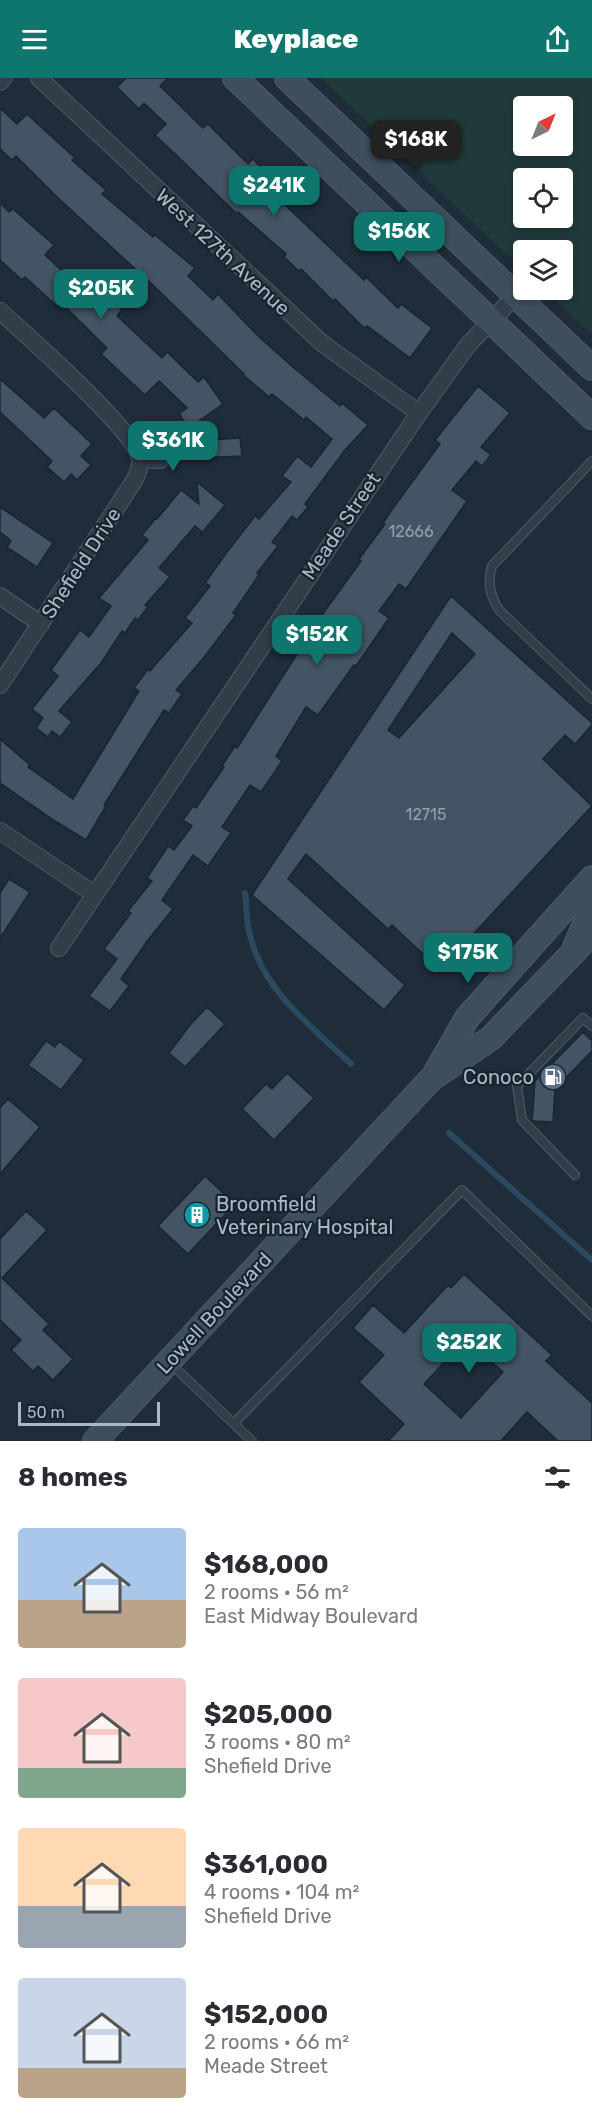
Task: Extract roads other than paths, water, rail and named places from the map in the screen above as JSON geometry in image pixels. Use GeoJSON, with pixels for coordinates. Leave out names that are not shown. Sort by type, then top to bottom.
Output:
{"type":"FeatureCollection","features":[{"type":"Feature","properties":{"kind":"main road"},"geometry":{"type":"LineString","coordinates":[[235,78],[592,417]]}},
{"type":"Feature","properties":{"kind":"main road"},"geometry":{"type":"LineString","coordinates":[[287,78],[513,292]]}},
{"type":"Feature","properties":{"kind":"main road"},"geometry":{"type":"LineString","coordinates":[[521,300],[592,368]]}},
{"type":"Feature","properties":{"kind":"main road","name":"Lowell Boulevard"},"geometry":{"type":"LineString","coordinates":[[431,1079],[466,1018],[592,878]]}},
{"type":"Feature","properties":{"kind":"main road"},"geometry":{"type":"LineString","coordinates":[[572,955],[592,908]]}},
{"type":"Feature","properties":{"kind":"main road","name":"Lowell Boulevard"},"geometry":{"type":"LineString","coordinates":[[95,1441],[431,1079],[491,1038],[592,933]]}},
{"type":"Feature","properties":{"kind":"street"},"geometry":{"type":"LineString","coordinates":[[0,82],[4,78]]}},
{"type":"Feature","properties":{"kind":"street","name":"West 127th Avenue"},"geometry":{"type":"LineString","coordinates":[[39,78],[323,344],[419,413]]}},
{"type":"Feature","properties":{"kind":"street","name":"Meade Street"},"geometry":{"type":"LineString","coordinates":[[59,948],[419,413],[468,345],[513,298]]}},
{"type":"Feature","properties":{"kind":"street"},"geometry":{"type":"LineString","coordinates":[[0,311],[116,420],[140,459],[159,460]]}},
{"type":"Feature","properties":{"kind":"street","name":"Shefield Drive"},"geometry":{"type":"LineString","coordinates":[[0,685],[134,482],[139,471],[140,459]]}},
{"type":"Feature","properties":{"kind":"street"},"geometry":{"type":"LineString","coordinates":[[0,596],[41,624]]}},
{"type":"Feature","properties":{"kind":"street"},"geometry":{"type":"LineString","coordinates":[[0,831],[94,894]]}},
{"type":"Feature","properties":{"kind":"lane"},"geometry":{"type":"LineString","coordinates":[[592,461],[492,566],[489,576],[490,594],[498,610],[592,699]]}},
{"type":"Feature","properties":{"kind":"lane"},"geometry":{"type":"LineString","coordinates":[[575,1175],[522,1120],[517,1086],[583,1018],[592,1026]]}},
{"type":"Feature","properties":{"kind":"lane"},"geometry":{"type":"LineString","coordinates":[[234,1423],[462,1190],[592,1316]]}},
{"type":"Feature","properties":{"kind":"lane"},"geometry":{"type":"LineString","coordinates":[[168,1362],[252,1441]]}},
{"type":"Feature","properties":{"kind":"waterway"},"geometry":{"type":"LineString","coordinates":[[245,893],[249,930],[256,955],[265,973],[290,1006],[351,1064]]}},
{"type":"Feature","properties":{"kind":"waterway"},"geometry":{"type":"LineString","coordinates":[[449,1133],[592,1260]]}},
{"type":"Feature","properties":{"kind":"place","name":"Conoco"},"geometry":{"type":"Point","coordinates":[553,1077]}},
{"type":"Feature","properties":{"kind":"place","name":"Broomfield Veterinary Hospital"},"geometry":{"type":"Point","coordinates":[197,1215]}}]}
